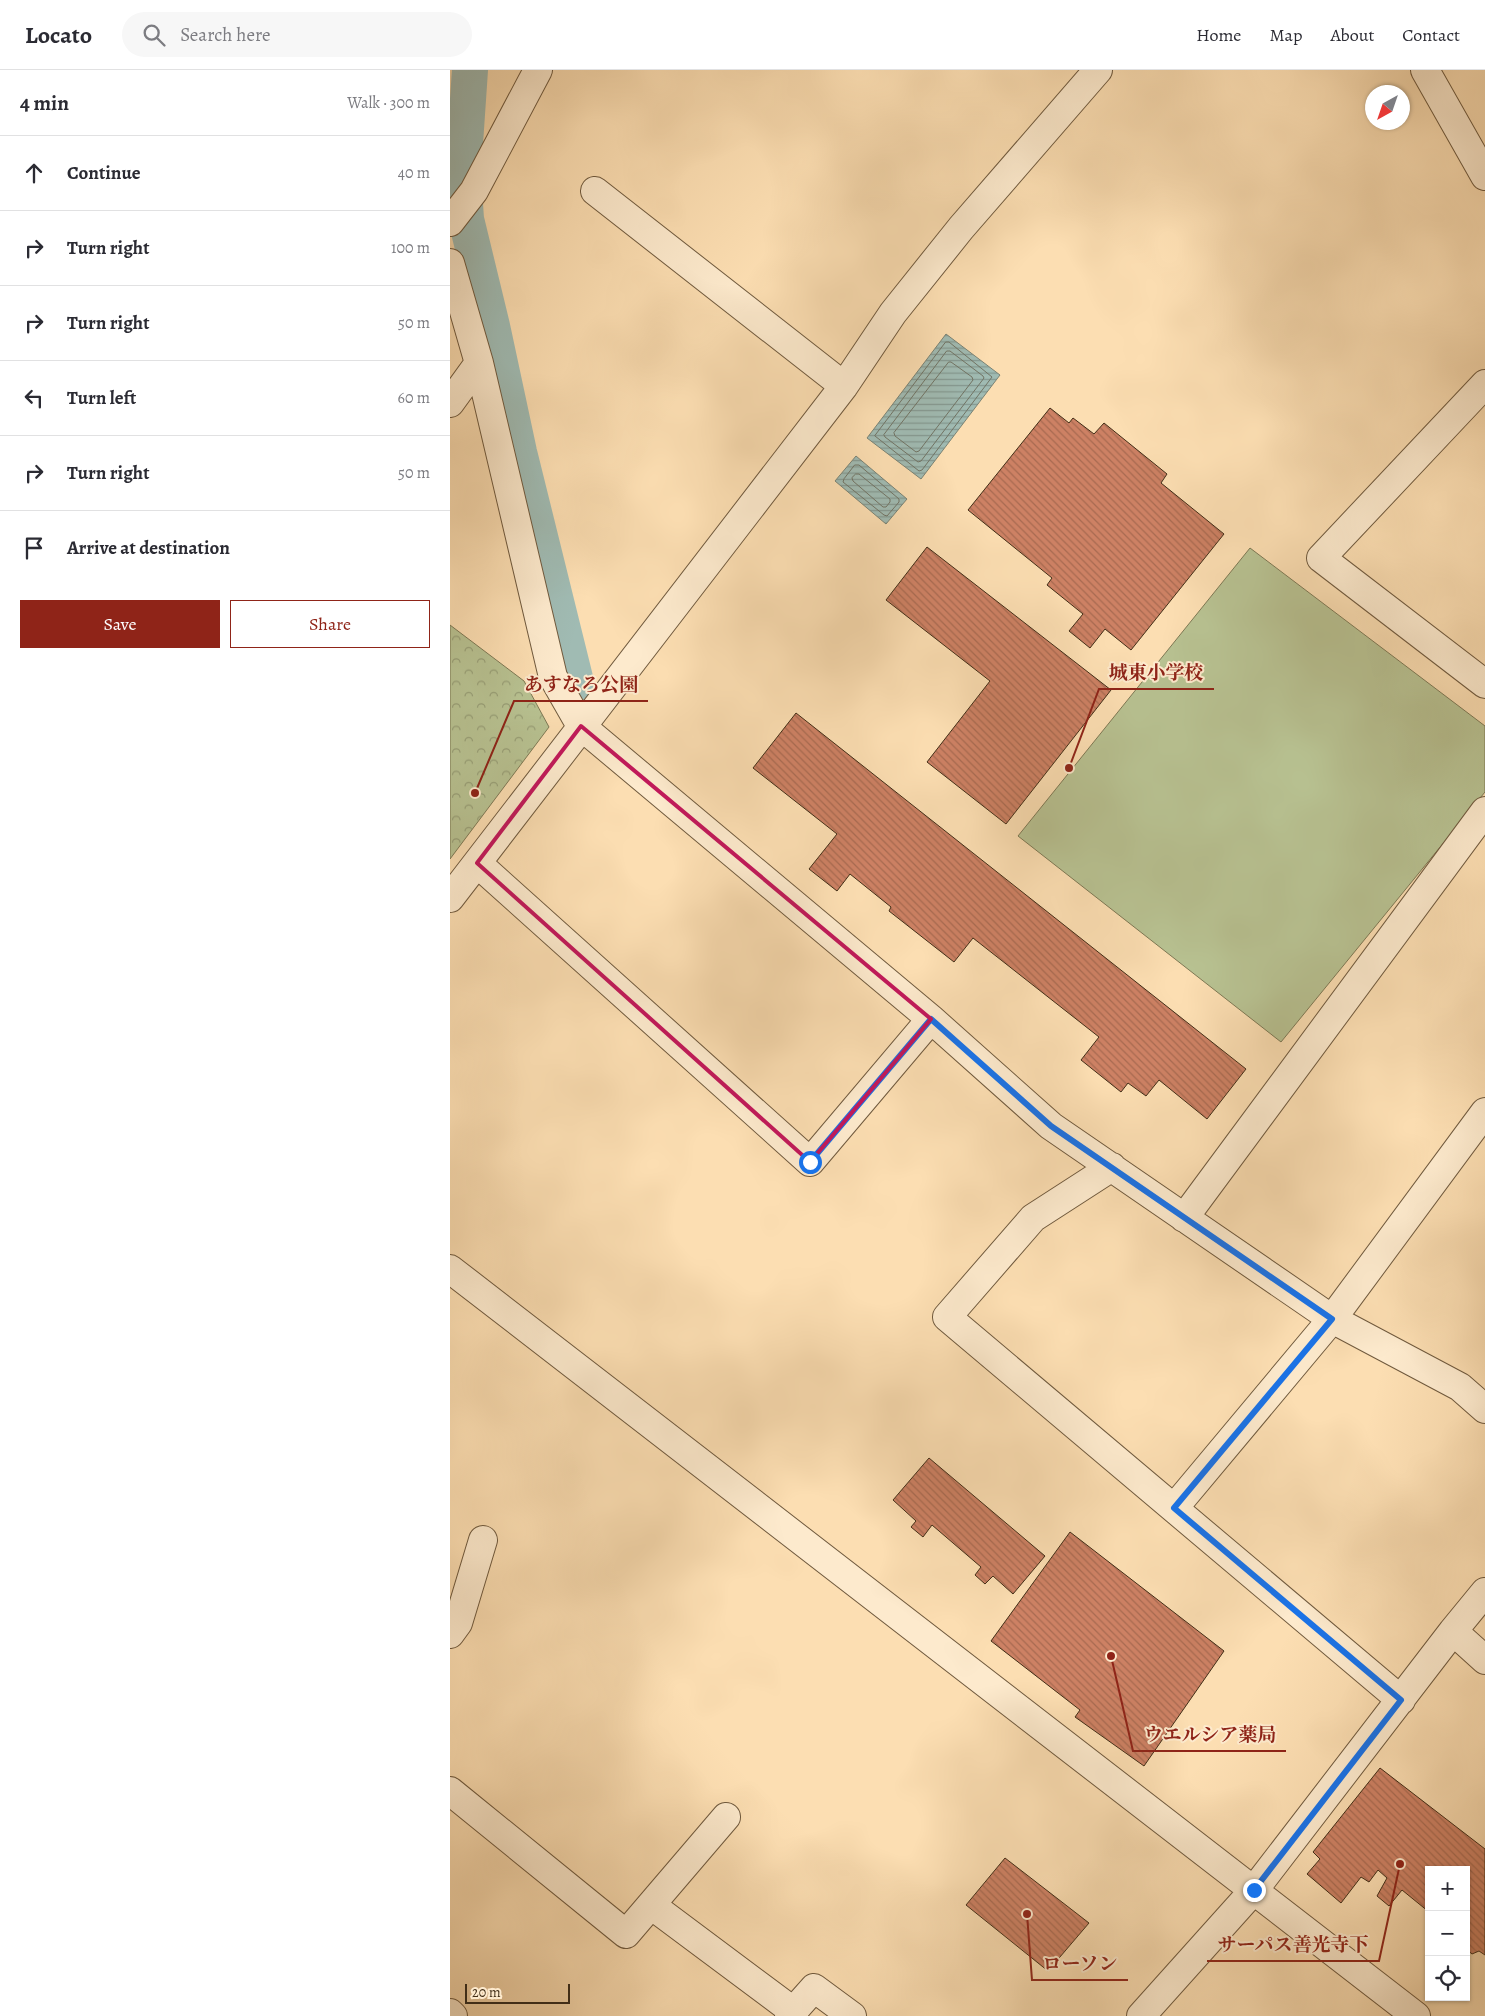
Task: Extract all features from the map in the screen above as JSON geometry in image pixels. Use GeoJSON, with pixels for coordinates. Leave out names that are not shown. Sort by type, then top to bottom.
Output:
{"type":"FeatureCollection","features":[{"type":"Feature","properties":{"kind":"street"},"geometry":{"type":"LineString","coordinates":[[452,219],[474,191],[538,70]]}},
{"type":"Feature","properties":{"kind":"street"},"geometry":{"type":"LineString","coordinates":[[450,898],[844,386],[893,313],[961,228],[1098,70]]}},
{"type":"Feature","properties":{"kind":"street"},"geometry":{"type":"LineString","coordinates":[[1425,70],[1485,176]]}},
{"type":"Feature","properties":{"kind":"street"},"geometry":{"type":"LineString","coordinates":[[595,192],[844,386]]}},
{"type":"Feature","properties":{"kind":"street"},"geometry":{"type":"LineString","coordinates":[[450,263],[479,363],[553,677],[582,726],[931,1019],[1051,1126],[1332,1319],[1460,1388],[1485,1409]]}},
{"type":"Feature","properties":{"kind":"street"},"geometry":{"type":"LineString","coordinates":[[450,403],[479,363]]}},
{"type":"Feature","properties":{"kind":"street"},"geometry":{"type":"LineString","coordinates":[[1485,384],[1321,558],[1485,684]]}},
{"type":"Feature","properties":{"kind":"street"},"geometry":{"type":"LineString","coordinates":[[1184,1218],[1485,811]]}},
{"type":"Feature","properties":{"kind":"street"},"geometry":{"type":"LineString","coordinates":[[477,863],[810,1162],[931,1019]]}},
{"type":"Feature","properties":{"kind":"street"},"geometry":{"type":"LineString","coordinates":[[1174,1508],[1332,1319],[1485,1112]]}},
{"type":"Feature","properties":{"kind":"street"},"geometry":{"type":"LineString","coordinates":[[1112,1167],[1033,1218],[947,1317],[1401,1700]]}},
{"type":"Feature","properties":{"kind":"street"},"geometry":{"type":"LineString","coordinates":[[450,1269],[1416,2016]]}},
{"type":"Feature","properties":{"kind":"street"},"geometry":{"type":"LineString","coordinates":[[450,1634],[458,1623],[483,1540]]}},
{"type":"Feature","properties":{"kind":"street"},"geometry":{"type":"LineString","coordinates":[[1141,2016],[1254,1890],[1452,1631],[1485,1592]]}},
{"type":"Feature","properties":{"kind":"street"},"geometry":{"type":"LineString","coordinates":[[1452,1631],[1485,1660]]}},
{"type":"Feature","properties":{"kind":"street"},"geometry":{"type":"LineString","coordinates":[[450,1791],[626,1934],[726,1817]]}},
{"type":"Feature","properties":{"kind":"street"},"geometry":{"type":"LineString","coordinates":[[651,1904],[791,2014],[814,1988],[852,2016]]}},
{"type":"Feature","properties":{"kind":"street"},"geometry":{"type":"LineString","coordinates":[[450,2013],[454,2016]]}},
{"type":"Feature","properties":{"kind":"highlighted area"},"geometry":{"type":"Polygon","coordinates":[[[581,726],[931,1019],[810,1162],[477,863],[581,726]]]}},
{"type":"Feature","properties":{"kind":"green space"},"geometry":{"type":"Polygon","coordinates":[[[1250,548],[1485,726],[1485,792],[1281,1042],[1018,836],[1250,548]]]}},
{"type":"Feature","properties":{"kind":"green space"},"geometry":{"type":"Polygon","coordinates":[[[450,625],[524,681],[549,727],[450,859],[450,625]]]}},
{"type":"Feature","properties":{"kind":"water"},"geometry":{"type":"Polygon","coordinates":[[[946,334],[1000,375],[921,479],[867,438],[946,334]]]}},
{"type":"Feature","properties":{"kind":"water"},"geometry":{"type":"Polygon","coordinates":[[[856,456],[907,499],[886,524],[835,481],[856,456]]]}},
{"type":"Feature","properties":{"kind":"building"},"geometry":{"type":"Polygon","coordinates":[[[1050,408],[1069,423],[1073,418],[1094,434],[1104,423],[1167,474],[1161,483],[1224,534],[1131,650],[1105,629],[1090,648],[1069,631],[1083,614],[1047,585],[1052,578],[968,510],[1050,408]]]}},
{"type":"Feature","properties":{"kind":"building"},"geometry":{"type":"Polygon","coordinates":[[[927,547],[1111,690],[1006,824],[927,762],[990,681],[886,600],[927,547]]]}},
{"type":"Feature","properties":{"kind":"building"},"geometry":{"type":"Polygon","coordinates":[[[796,713],[1246,1069],[1207,1119],[1159,1080],[1146,1096],[1128,1083],[1121,1092],[1081,1060],[1099,1037],[973,938],[954,962],[889,911],[891,907],[850,874],[837,891],[809,869],[837,834],[753,768],[796,713]]]}},
{"type":"Feature","properties":{"kind":"building"},"geometry":{"type":"Polygon","coordinates":[[[929,1458],[1045,1556],[1013,1594],[993,1576],[985,1584],[975,1575],[981,1567],[932,1525],[923,1537],[911,1527],[916,1521],[893,1500],[929,1458]]]}},
{"type":"Feature","properties":{"kind":"building"},"geometry":{"type":"Polygon","coordinates":[[[1070,1532],[1224,1651],[1144,1766],[1075,1717],[1080,1710],[991,1641],[1070,1532]]]}},
{"type":"Feature","properties":{"kind":"building"},"geometry":{"type":"Polygon","coordinates":[[[1380,1768],[1485,1849],[1485,1955],[1479,1951],[1472,1954],[1470,1952],[1470,1866],[1425,1866],[1425,1909],[1402,1890],[1389,1906],[1377,1896],[1387,1878],[1378,1870],[1369,1882],[1361,1877],[1341,1903],[1307,1874],[1320,1859],[1313,1852],[1380,1768]]]}},
{"type":"Feature","properties":{"kind":"building"},"geometry":{"type":"Polygon","coordinates":[[[1005,1858],[1089,1923],[1048,1971],[966,1905],[1005,1858]]]}},
{"type":"Feature","properties":{"kind":"waterway"},"geometry":{"type":"LineString","coordinates":[[470,70],[463,173],[466,219],[492,326],[519,452],[578,690]]}},
{"type":"Feature","properties":{"kind":"place","name":"城東小学校"},"geometry":{"type":"Point","coordinates":[1069,768]}},
{"type":"Feature","properties":{"kind":"place","name":"あすなろ公園"},"geometry":{"type":"Point","coordinates":[475,793]}},
{"type":"Feature","properties":{"kind":"place","name":"ウエルシア薬局"},"geometry":{"type":"Point","coordinates":[1111,1656]}},
{"type":"Feature","properties":{"kind":"place","name":"サーパス善光寺下"},"geometry":{"type":"Point","coordinates":[1400,1864]}},
{"type":"Feature","properties":{"kind":"place","name":"ローソン"},"geometry":{"type":"Point","coordinates":[1027,1914]}},
{"type":"Feature","properties":{"kind":"route"},"geometry":{"type":"LineString","coordinates":[[810,1162],[931,1019],[1051,1126],[1332,1319],[1174,1508],[1401,1700],[1254,1890]]}}]}
